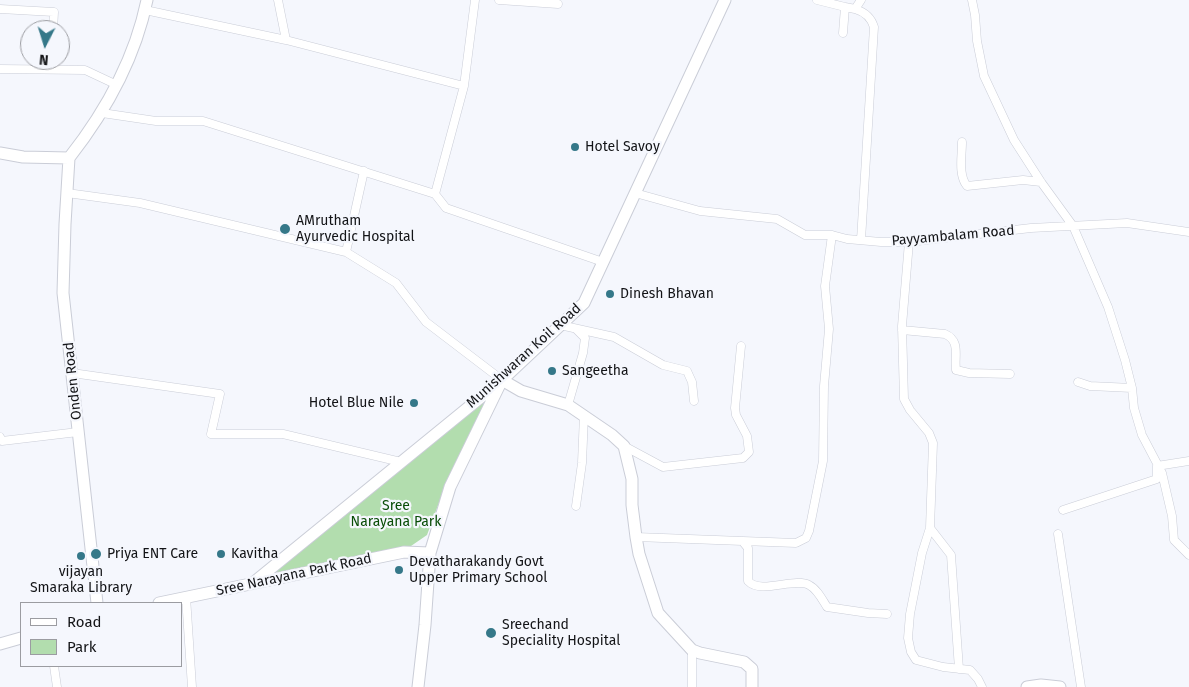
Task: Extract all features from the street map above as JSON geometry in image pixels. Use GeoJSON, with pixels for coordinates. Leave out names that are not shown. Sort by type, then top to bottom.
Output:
{"type":"FeatureCollection","features":[{"type":"Feature","properties":{"kind":"main road","name":"Munishwaran Koil Road"},"geometry":{"type":"LineString","coordinates":[[253,582],[502,380],[584,302],[724,0]]}},
{"type":"Feature","properties":{"kind":"main road"},"geometry":{"type":"LineString","coordinates":[[0,154],[23,157],[69,158],[102,113],[128,63],[142,26],[146,5]]}},
{"type":"Feature","properties":{"kind":"main road","name":"Onden Road"},"geometry":{"type":"LineString","coordinates":[[69,158],[63,293],[97,602]]}},
{"type":"Feature","properties":{"kind":"main road"},"geometry":{"type":"LineString","coordinates":[[418,687],[430,553],[450,487],[502,380],[521,391],[568,405],[612,435],[624,446],[632,479],[632,505],[636,537],[658,613],[692,650],[744,662],[752,668],[752,687]]}},
{"type":"Feature","properties":{"kind":"main road","name":"Sree Narayana Park Road"},"geometry":{"type":"LineString","coordinates":[[164,602],[404,552],[430,553]]}},
{"type":"Feature","properties":{"kind":"main road"},"geometry":{"type":"LineString","coordinates":[[0,644],[20,638]]}},
{"type":"Feature","properties":{"kind":"main road"},"geometry":{"type":"LineString","coordinates":[[1027,687],[1041,685],[1060,687]]}},
{"type":"Feature","properties":{"kind":"street"},"geometry":{"type":"LineString","coordinates":[[278,0],[286,40]]}},
{"type":"Feature","properties":{"kind":"street"},"geometry":{"type":"LineString","coordinates":[[435,194],[464,86],[475,0]]}},
{"type":"Feature","properties":{"kind":"street"},"geometry":{"type":"LineString","coordinates":[[499,0],[560,2]]}},
{"type":"Feature","properties":{"kind":"street"},"geometry":{"type":"LineString","coordinates":[[817,0],[855,9],[868,15],[872,19],[874,27],[861,240]]}},
{"type":"Feature","properties":{"kind":"street"},"geometry":{"type":"LineString","coordinates":[[855,9],[861,0]]}},
{"type":"Feature","properties":{"kind":"street"},"geometry":{"type":"LineString","coordinates":[[972,0],[984,76],[1014,140],[1073,226],[1108,307],[1132,388],[1134,408],[1142,435],[1157,466],[1162,472],[1172,516],[1174,540],[1189,554]]}},
{"type":"Feature","properties":{"kind":"street"},"geometry":{"type":"LineString","coordinates":[[146,5],[464,86]]}},
{"type":"Feature","properties":{"kind":"street"},"geometry":{"type":"LineString","coordinates":[[843,33],[845,7]]}},
{"type":"Feature","properties":{"kind":"street"},"geometry":{"type":"LineString","coordinates":[[0,9],[54,12],[54,20]]}},
{"type":"Feature","properties":{"kind":"street"},"geometry":{"type":"LineString","coordinates":[[0,69],[20,69]]}},
{"type":"Feature","properties":{"kind":"street"},"geometry":{"type":"LineString","coordinates":[[70,70],[85,70],[116,85]]}},
{"type":"Feature","properties":{"kind":"street"},"geometry":{"type":"LineString","coordinates":[[102,113],[156,121],[203,121],[435,194],[446,208],[603,262]]}},
{"type":"Feature","properties":{"kind":"street"},"geometry":{"type":"LineString","coordinates":[[962,142],[961,168],[963,181],[967,186],[1023,180],[1041,182]]}},
{"type":"Feature","properties":{"kind":"street"},"geometry":{"type":"LineString","coordinates":[[346,252],[364,172]]}},
{"type":"Feature","properties":{"kind":"street"},"geometry":{"type":"LineString","coordinates":[[67,193],[140,203],[346,252],[396,283],[426,322],[502,380]]}},
{"type":"Feature","properties":{"kind":"street","name":"Payyambalam Road"},"geometry":{"type":"LineString","coordinates":[[635,193],[700,211],[777,219],[805,235],[832,235],[861,240],[910,242],[1031,228],[1127,223],[1189,232]]}},
{"type":"Feature","properties":{"kind":"street"},"geometry":{"type":"LineString","coordinates":[[636,537],[796,543],[806,538],[823,461],[824,386],[828,329],[825,286],[832,235]]}},
{"type":"Feature","properties":{"kind":"street"},"geometry":{"type":"LineString","coordinates":[[910,242],[902,330],[904,399],[910,410],[930,433],[933,443],[930,528],[922,553],[910,614],[908,638],[911,652],[916,660],[970,670],[974,673],[982,687]]}},
{"type":"Feature","properties":{"kind":"street"},"geometry":{"type":"LineString","coordinates":[[560,325],[614,338],[662,365],[687,372],[692,382],[694,401]]}},
{"type":"Feature","properties":{"kind":"street"},"geometry":{"type":"LineString","coordinates":[[568,405],[583,353],[585,338],[576,329]]}},
{"type":"Feature","properties":{"kind":"street"},"geometry":{"type":"LineString","coordinates":[[902,330],[951,336],[956,348],[956,370],[969,373],[1010,374]]}},
{"type":"Feature","properties":{"kind":"street"},"geometry":{"type":"LineString","coordinates":[[624,446],[663,467],[742,458],[748,452],[747,436],[736,416],[735,408],[741,346]]}},
{"type":"Feature","properties":{"kind":"street"},"geometry":{"type":"LineString","coordinates":[[72,373],[220,394],[211,434],[283,434],[401,462]]}},
{"type":"Feature","properties":{"kind":"street"},"geometry":{"type":"LineString","coordinates":[[1078,382],[1090,386],[1132,388]]}},
{"type":"Feature","properties":{"kind":"street"},"geometry":{"type":"LineString","coordinates":[[576,506],[582,472],[584,415]]}},
{"type":"Feature","properties":{"kind":"street"},"geometry":{"type":"LineString","coordinates":[[0,437],[2,441],[78,432]]}},
{"type":"Feature","properties":{"kind":"street"},"geometry":{"type":"LineString","coordinates":[[1157,466],[1189,461]]}},
{"type":"Feature","properties":{"kind":"street"},"geometry":{"type":"LineString","coordinates":[[1062,510],[1157,479],[1157,466]]}},
{"type":"Feature","properties":{"kind":"street"},"geometry":{"type":"LineString","coordinates":[[930,528],[952,555],[958,669]]}},
{"type":"Feature","properties":{"kind":"street"},"geometry":{"type":"LineString","coordinates":[[1058,534],[1081,687]]}},
{"type":"Feature","properties":{"kind":"street"},"geometry":{"type":"LineString","coordinates":[[743,542],[748,548],[748,581],[752,585],[760,587],[779,584],[808,584],[816,590],[827,607],[868,614],[887,614]]}},
{"type":"Feature","properties":{"kind":"street"},"geometry":{"type":"LineString","coordinates":[[186,597],[192,687]]}},
{"type":"Feature","properties":{"kind":"street"},"geometry":{"type":"LineString","coordinates":[[692,650],[692,687]]}},
{"type":"Feature","properties":{"kind":"street"},"geometry":{"type":"LineString","coordinates":[[54,667],[57,687]]}},
{"type":"Feature","properties":{"kind":"green space","name":"Sree Narayana Park"},"geometry":{"type":"Polygon","coordinates":[[[497,387],[446,484],[427,535],[411,546],[264,577],[497,387]]]}},
{"type":"Feature","properties":{"kind":"place","name":"Hotel Savoy"},"geometry":{"type":"Point","coordinates":[575,147]}},
{"type":"Feature","properties":{"kind":"place","name":"AMrutham Ayurvedic Hospital"},"geometry":{"type":"Point","coordinates":[285,229]}},
{"type":"Feature","properties":{"kind":"place","name":"Dinesh Bhavan"},"geometry":{"type":"Point","coordinates":[610,294]}},
{"type":"Feature","properties":{"kind":"place","name":"Sangeetha"},"geometry":{"type":"Point","coordinates":[552,371]}},
{"type":"Feature","properties":{"kind":"place","name":"Hotel Blue Nile"},"geometry":{"type":"Point","coordinates":[414,403]}},
{"type":"Feature","properties":{"kind":"place","name":"Priya ENT Care"},"geometry":{"type":"Point","coordinates":[96,554]}},
{"type":"Feature","properties":{"kind":"place","name":"Kavitha"},"geometry":{"type":"Point","coordinates":[221,554]}},
{"type":"Feature","properties":{"kind":"place","name":"vijayan Smaraka Library"},"geometry":{"type":"Point","coordinates":[81,556]}},
{"type":"Feature","properties":{"kind":"place","name":"Devatharakandy Govt Upper Primary School"},"geometry":{"type":"Point","coordinates":[399,570]}},
{"type":"Feature","properties":{"kind":"place","name":"Sreechand Speciality Hospital"},"geometry":{"type":"Point","coordinates":[491,633]}}]}
